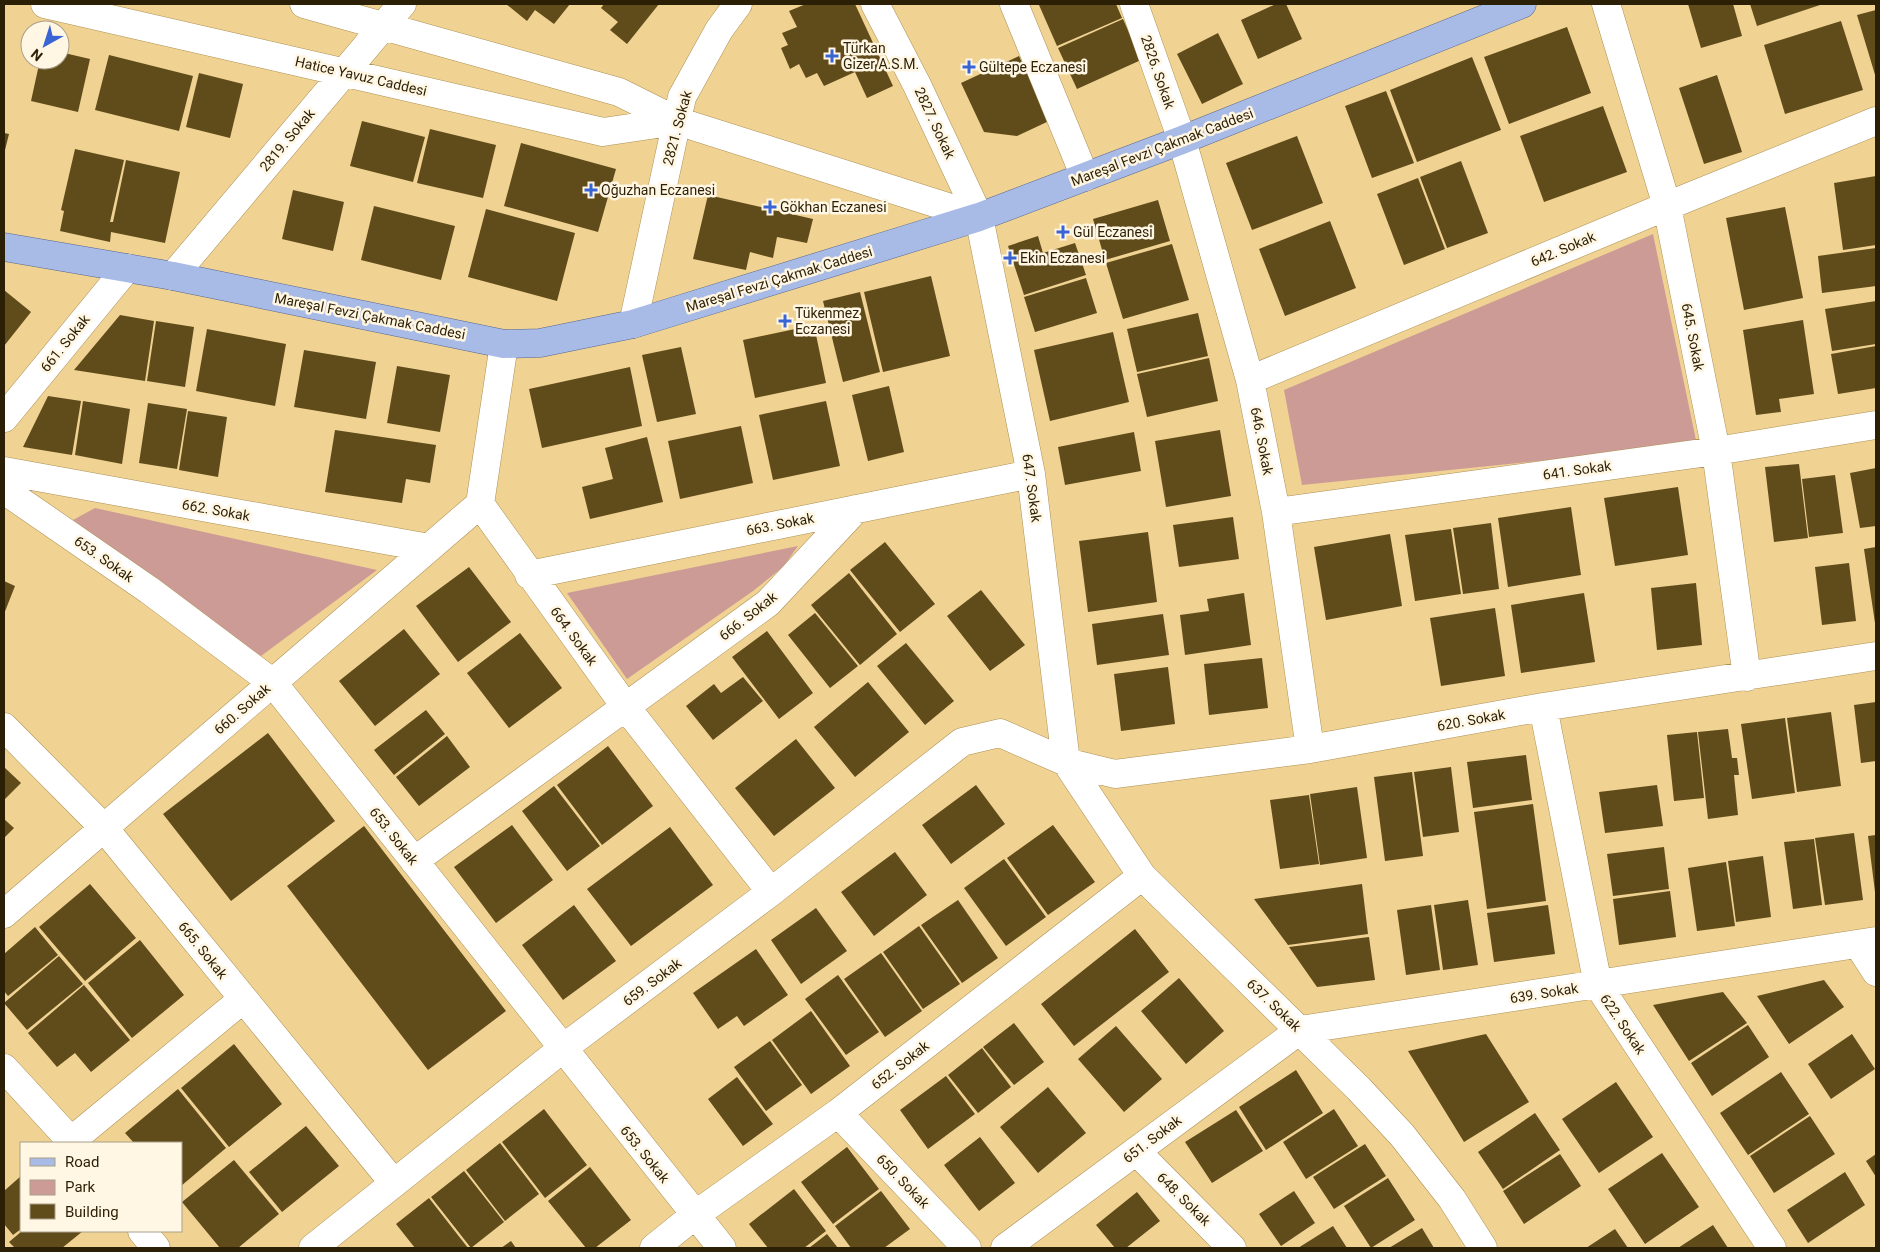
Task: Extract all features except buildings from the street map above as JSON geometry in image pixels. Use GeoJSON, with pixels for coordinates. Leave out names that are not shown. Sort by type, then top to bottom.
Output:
{"type":"FeatureCollection","features":[{"type":"Feature","properties":{"kind":"main road","name":"Mareşal Fevzi Çakmak Caddesi"},"geometry":{"type":"LineString","coordinates":[[4,247],[173,276],[504,344],[540,343],[633,324],[979,217],[1182,140],[1522,4]]}},
{"type":"Feature","properties":{"kind":"street","name":"Hatice Yavuz Caddesi"},"geometry":{"type":"LineString","coordinates":[[45,4],[604,132],[677,121]]}},
{"type":"Feature","properties":{"kind":"street"},"geometry":{"type":"LineString","coordinates":[[304,4],[351,10],[384,25],[619,92],[677,121],[979,217]]}},
{"type":"Feature","properties":{"kind":"street","name":"2819. Sokak"},"geometry":{"type":"LineString","coordinates":[[173,276],[402,4]]}},
{"type":"Feature","properties":{"kind":"street","name":"2821. Sokak"},"geometry":{"type":"LineString","coordinates":[[633,324],[682,97],[699,64],[738,4]]}},
{"type":"Feature","properties":{"kind":"street","name":"2827. Sokak"},"geometry":{"type":"LineString","coordinates":[[875,4],[917,85],[979,217]]}},
{"type":"Feature","properties":{"kind":"street"},"geometry":{"type":"LineString","coordinates":[[1014,4],[1085,177]]}},
{"type":"Feature","properties":{"kind":"street","name":"2826. Sokak"},"geometry":{"type":"LineString","coordinates":[[1134,4],[1182,140]]}},
{"type":"Feature","properties":{"kind":"street","name":"645. Sokak"},"geometry":{"type":"LineString","coordinates":[[1606,4],[1667,206],[1716,451],[1747,677]]}},
{"type":"Feature","properties":{"kind":"street","name":"642. Sokak"},"geometry":{"type":"LineString","coordinates":[[1250,380],[1876,121]]}},
{"type":"Feature","properties":{"kind":"street","name":"646. Sokak"},"geometry":{"type":"LineString","coordinates":[[1182,140],[1250,380],[1276,512],[1310,749]]}},
{"type":"Feature","properties":{"kind":"street","name":"647. Sokak"},"geometry":{"type":"LineString","coordinates":[[979,217],[1031,474],[1066,762]]}},
{"type":"Feature","properties":{"kind":"street","name":"661. Sokak"},"geometry":{"type":"LineString","coordinates":[[4,418],[127,268]]}},
{"type":"Feature","properties":{"kind":"street"},"geometry":{"type":"LineString","coordinates":[[480,504],[504,344]]}},
{"type":"Feature","properties":{"kind":"street","name":"641. Sokak"},"geometry":{"type":"LineString","coordinates":[[1276,512],[1716,451],[1876,425]]}},
{"type":"Feature","properties":{"kind":"street","name":"662. Sokak"},"geometry":{"type":"LineString","coordinates":[[4,471],[429,548]]}},
{"type":"Feature","properties":{"kind":"street","name":"663. Sokak"},"geometry":{"type":"LineString","coordinates":[[529,575],[1031,474]]}},
{"type":"Feature","properties":{"kind":"street","name":"653. Sokak"},"geometry":{"type":"LineString","coordinates":[[4,490],[149,590],[273,683],[722,1248]]}},
{"type":"Feature","properties":{"kind":"street","name":"660. Sokak"},"geometry":{"type":"LineString","coordinates":[[4,914],[480,504]]}},
{"type":"Feature","properties":{"kind":"street","name":"664. Sokak"},"geometry":{"type":"LineString","coordinates":[[480,504],[529,575],[625,706],[771,892]]}},
{"type":"Feature","properties":{"kind":"street","name":"666. Sokak"},"geometry":{"type":"LineString","coordinates":[[414,861],[768,603],[856,509]]}},
{"type":"Feature","properties":{"kind":"street","name":"620. Sokak"},"geometry":{"type":"LineString","coordinates":[[1000,733],[1066,762],[1115,774],[1310,749],[1543,707],[1876,656]]}},
{"type":"Feature","properties":{"kind":"street","name":"622. Sokak"},"geometry":{"type":"LineString","coordinates":[[1543,707],[1598,985],[1772,1248]]}},
{"type":"Feature","properties":{"kind":"street","name":"665. Sokak"},"geometry":{"type":"LineString","coordinates":[[4,727],[104,828],[393,1182]]}},
{"type":"Feature","properties":{"kind":"street","name":"659. Sokak"},"geometry":{"type":"LineString","coordinates":[[313,1248],[393,1182],[562,1049],[771,892],[962,742],[1000,733]]}},
{"type":"Feature","properties":{"kind":"street","name":"637. Sokak"},"geometry":{"type":"LineString","coordinates":[[1066,762],[1142,876],[1300,1030],[1402,1135],[1452,1199],[1483,1248]]}},
{"type":"Feature","properties":{"kind":"street","name":"652. Sokak"},"geometry":{"type":"LineString","coordinates":[[654,1248],[695,1215],[838,1114],[1142,876]]}},
{"type":"Feature","properties":{"kind":"street"},"geometry":{"type":"LineString","coordinates":[[1867,943],[1876,972]]}},
{"type":"Feature","properties":{"kind":"street","name":"639. Sokak"},"geometry":{"type":"LineString","coordinates":[[1300,1030],[1867,943]]}},
{"type":"Feature","properties":{"kind":"street"},"geometry":{"type":"LineString","coordinates":[[4,1068],[72,1142],[243,999]]}},
{"type":"Feature","properties":{"kind":"street","name":"651. Sokak"},"geometry":{"type":"LineString","coordinates":[[1005,1248],[1300,1030]]}},
{"type":"Feature","properties":{"kind":"street","name":"650. Sokak"},"geometry":{"type":"LineString","coordinates":[[838,1114],[967,1248]]}},
{"type":"Feature","properties":{"kind":"street","name":"648. Sokak"},"geometry":{"type":"LineString","coordinates":[[1136,1151],[1232,1248]]}},
{"type":"Feature","properties":{"kind":"street"},"geometry":{"type":"LineString","coordinates":[[143,1232],[156,1248]]}},
{"type":"Feature","properties":{"kind":"green space"},"geometry":{"type":"Polygon","coordinates":[[[1653,234],[1697,445],[1302,485],[1284,390],[1653,234]]]}},
{"type":"Feature","properties":{"kind":"green space"},"geometry":{"type":"Polygon","coordinates":[[[95,508],[377,570],[261,656],[73,520],[95,508]]]}},
{"type":"Feature","properties":{"kind":"green space"},"geometry":{"type":"Polygon","coordinates":[[[798,546],[783,567],[753,591],[627,679],[567,593],[798,546]]]}},
{"type":"Feature","properties":{"kind":"place","name":"Türkan Gizer A.S.M."},"geometry":{"type":"Point","coordinates":[832,56]}},
{"type":"Feature","properties":{"kind":"place","name":"Gültepe Eczanesi"},"geometry":{"type":"Point","coordinates":[969,67]}},
{"type":"Feature","properties":{"kind":"place","name":"Oğuzhan Eczanesi"},"geometry":{"type":"Point","coordinates":[591,190]}},
{"type":"Feature","properties":{"kind":"place","name":"Gökhan Eczanesi"},"geometry":{"type":"Point","coordinates":[770,207]}},
{"type":"Feature","properties":{"kind":"place","name":"Gül Eczanesi"},"geometry":{"type":"Point","coordinates":[1063,232]}},
{"type":"Feature","properties":{"kind":"place","name":"Ekin Eczanesi"},"geometry":{"type":"Point","coordinates":[1010,258]}},
{"type":"Feature","properties":{"kind":"place","name":"Tükenmez Eczanesi"},"geometry":{"type":"Point","coordinates":[785,321]}}]}
